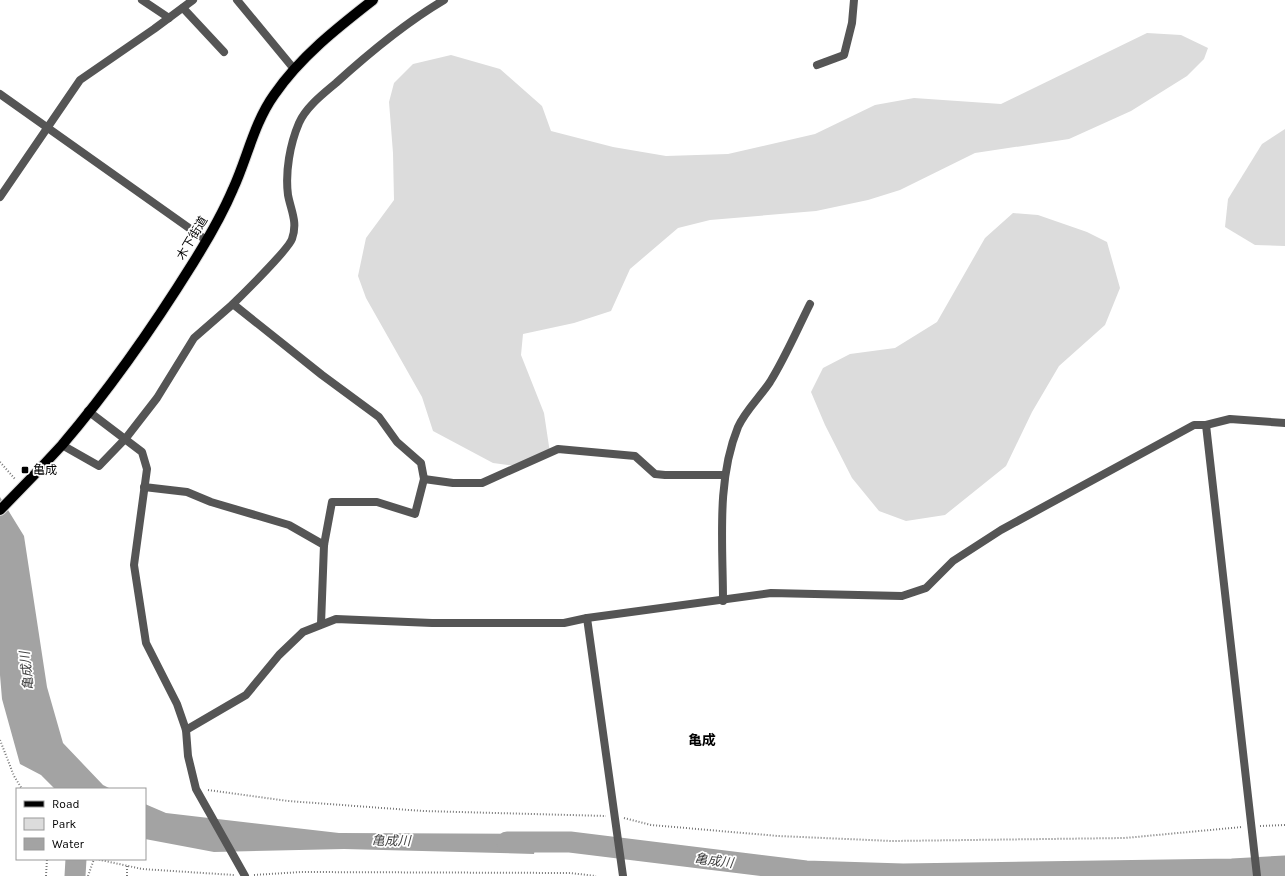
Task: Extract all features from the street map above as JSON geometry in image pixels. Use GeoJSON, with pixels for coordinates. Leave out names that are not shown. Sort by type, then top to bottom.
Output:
{"type":"FeatureCollection","features":[{"type":"Feature","properties":{"kind":"main road","name":"木下街道"},"geometry":{"type":"LineString","coordinates":[[0,510],[62,444],[113,380],[162,311],[206,240],[234,189],[261,119],[273,96],[294,69],[325,39],[373,0]]}},
{"type":"Feature","properties":{"kind":"street"},"geometry":{"type":"LineString","coordinates":[[142,0],[169,18]]}},
{"type":"Feature","properties":{"kind":"street"},"geometry":{"type":"LineString","coordinates":[[0,197],[80,80],[193,0]]}},
{"type":"Feature","properties":{"kind":"street"},"geometry":{"type":"LineString","coordinates":[[237,0],[294,69]]}},
{"type":"Feature","properties":{"kind":"street"},"geometry":{"type":"LineString","coordinates":[[62,444],[99,466],[126,438],[157,398],[194,338],[233,304],[292,240],[295,219],[288,196],[287,177],[291,152],[299,123],[310,108],[350,70],[414,18],[444,0]]}},
{"type":"Feature","properties":{"kind":"street"},"geometry":{"type":"LineString","coordinates":[[817,65],[844,55],[852,23],[854,0]]}},
{"type":"Feature","properties":{"kind":"street"},"geometry":{"type":"LineString","coordinates":[[183,8],[224,52]]}},
{"type":"Feature","properties":{"kind":"street"},"geometry":{"type":"LineString","coordinates":[[0,94],[206,240]]}},
{"type":"Feature","properties":{"kind":"street"},"geometry":{"type":"LineString","coordinates":[[233,304],[322,375],[379,417],[397,442],[421,463],[424,479],[415,514],[377,502],[332,502],[324,545],[321,624]]}},
{"type":"Feature","properties":{"kind":"street"},"geometry":{"type":"LineString","coordinates":[[723,601],[725,475],[739,426],[770,381],[810,304]]}},
{"type":"Feature","properties":{"kind":"street"},"geometry":{"type":"LineString","coordinates":[[88,411],[126,438],[142,452],[147,468],[134,565],[146,643],[177,704],[186,730],[188,756],[196,789],[244,875]]}},
{"type":"Feature","properties":{"kind":"street"},"geometry":{"type":"LineString","coordinates":[[186,730],[246,695],[279,655],[303,632],[336,619],[432,623],[564,623],[587,618],[723,601],[770,593],[902,596],[926,588],[953,561],[1002,530],[1194,425],[1206,425],[1230,419],[1285,423]]}},
{"type":"Feature","properties":{"kind":"street"},"geometry":{"type":"LineString","coordinates":[[1206,425],[1256,876]]}},
{"type":"Feature","properties":{"kind":"street"},"geometry":{"type":"LineString","coordinates":[[424,479],[452,483],[482,483],[558,449],[634,456],[655,474],[725,475]]}},
{"type":"Feature","properties":{"kind":"street"},"geometry":{"type":"LineString","coordinates":[[144,487],[187,492],[211,502],[289,525],[324,545]]}},
{"type":"Feature","properties":{"kind":"street"},"geometry":{"type":"LineString","coordinates":[[587,618],[622,876]]}},
{"type":"Feature","properties":{"kind":"path"},"geometry":{"type":"LineString","coordinates":[[0,462],[22,488]]}},
{"type":"Feature","properties":{"kind":"path"},"geometry":{"type":"LineString","coordinates":[[0,740],[14,776],[21,788]]}},
{"type":"Feature","properties":{"kind":"path"},"geometry":{"type":"LineString","coordinates":[[196,789],[288,800],[423,811],[614,816],[651,825],[778,836],[892,841],[1017,841],[1125,838],[1251,826],[1285,825]]}},
{"type":"Feature","properties":{"kind":"path"},"geometry":{"type":"LineString","coordinates":[[46,876],[47,860]]}},
{"type":"Feature","properties":{"kind":"path"},"geometry":{"type":"LineString","coordinates":[[88,876],[95,860]]}},
{"type":"Feature","properties":{"kind":"path"},"geometry":{"type":"LineString","coordinates":[[100,860],[127,866],[184,873],[244,875],[309,872],[570,873],[596,876]]}},
{"type":"Feature","properties":{"kind":"path"},"geometry":{"type":"LineString","coordinates":[[127,866],[127,876]]}},
{"type":"Feature","properties":{"kind":"green space"},"geometry":{"type":"Polygon","coordinates":[[[1147,33],[1181,35],[1208,48],[1204,59],[1187,76],[1131,111],[1069,139],[975,153],[900,190],[868,200],[816,211],[710,220],[678,228],[630,269],[611,311],[574,323],[523,334],[521,355],[544,413],[550,453],[517,466],[493,463],[433,431],[422,397],[366,298],[358,276],[366,238],[394,200],[393,153],[389,102],[394,83],[413,64],[451,55],[500,69],[542,106],[551,131],[613,147],[666,156],[728,154],[815,134],[875,105],[914,98],[1001,104],[1147,33]]]}},
{"type":"Feature","properties":{"kind":"green space"},"geometry":{"type":"Polygon","coordinates":[[[1285,129],[1285,246],[1255,245],[1225,227],[1228,199],[1262,144],[1285,129]]]}},
{"type":"Feature","properties":{"kind":"green space"},"geometry":{"type":"Polygon","coordinates":[[[1013,213],[1038,215],[1087,232],[1107,242],[1120,288],[1105,325],[1059,366],[1032,412],[1006,466],[945,515],[906,521],[879,511],[852,478],[825,425],[811,392],[823,368],[850,354],[895,348],[937,322],[985,238],[1013,213]]]}},
{"type":"Feature","properties":{"kind":"water"},"geometry":{"type":"Polygon","coordinates":[[[0,497],[24,536],[47,687],[63,743],[103,785],[109,788],[54,788],[41,775],[20,764],[2,699],[0,675],[0,497]]]}},
{"type":"Feature","properties":{"kind":"water"},"geometry":{"type":"Polygon","coordinates":[[[146,804],[166,813],[339,833],[538,834],[534,854],[344,849],[214,852],[146,839],[146,804]]]}},
{"type":"Feature","properties":{"kind":"waterway","name":"亀成川"},"geometry":{"type":"LineString","coordinates":[[507,842],[570,842],[806,871],[903,874],[1232,869],[1285,866]]}},
{"type":"Feature","properties":{"kind":"waterway"},"geometry":{"type":"LineString","coordinates":[[75,876],[76,860]]}},
{"type":"Feature","properties":{"kind":"place","name":"亀成"},"geometry":{"type":"Point","coordinates":[25,470]}},
{"type":"Feature","properties":{"kind":"district","name":"亀成"},"geometry":{"type":"Point","coordinates":[702,740]}}]}
